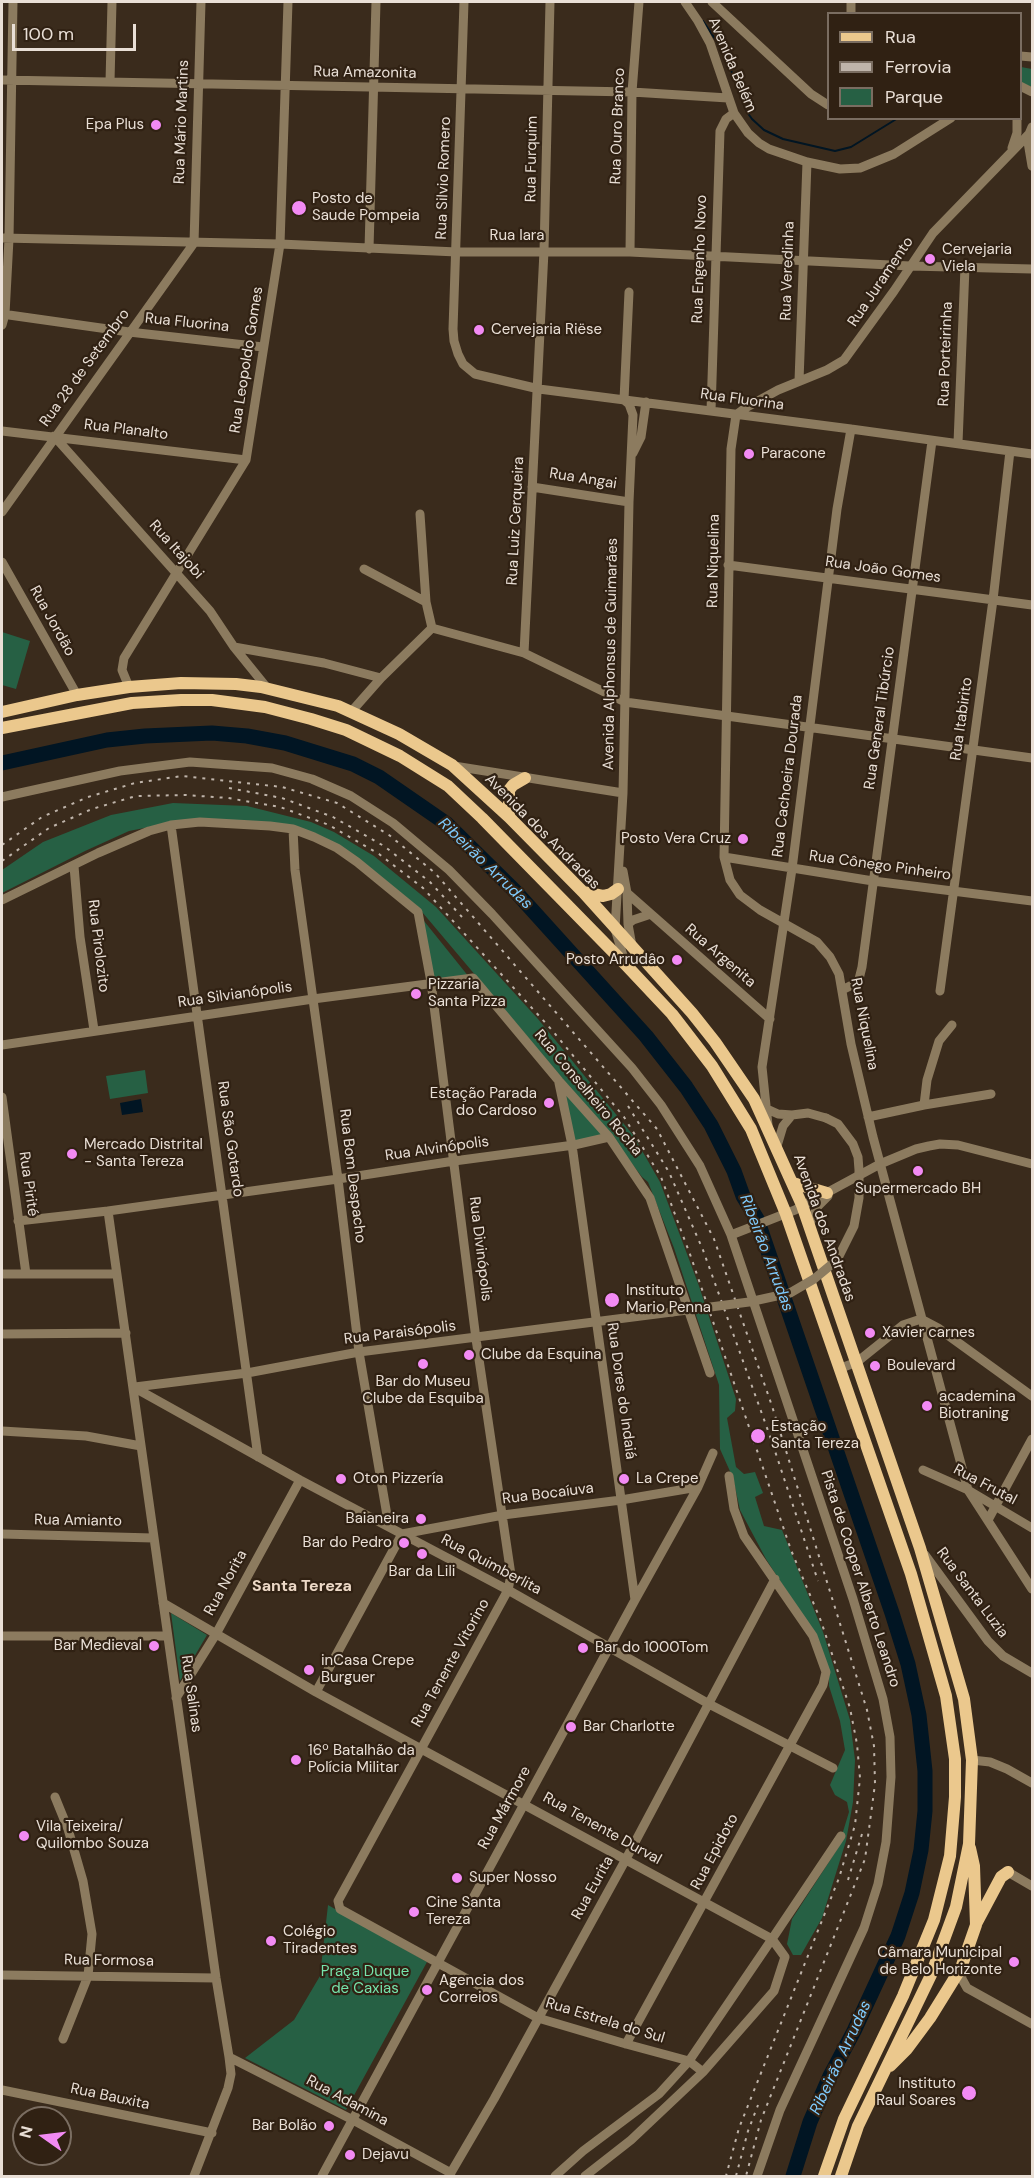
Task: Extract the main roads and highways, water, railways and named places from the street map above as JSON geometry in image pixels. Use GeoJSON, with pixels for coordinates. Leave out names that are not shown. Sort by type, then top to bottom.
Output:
{"type":"FeatureCollection","features":[{"type":"Feature","properties":{"kind":"main road","name":"Avenida dos Andradas"},"geometry":{"type":"LineString","coordinates":[[2,712],[76,695],[129,687],[191,683],[236,684],[268,689],[338,706],[399,734],[452,765],[622,927],[632,947],[715,1042],[754,1099],[802,1205],[920,1548],[964,1699],[972,1760],[969,1844],[956,1907],[931,1975],[858,2126],[841,2176]]}},
{"type":"Feature","properties":{"kind":"main road"},"geometry":{"type":"LineString","coordinates":[[76,695],[81,702],[79,712]]}},
{"type":"Feature","properties":{"kind":"main road","name":"Avenida dos Andradas"},"geometry":{"type":"LineString","coordinates":[[2,728],[132,703],[181,700],[234,702],[265,707],[346,730],[400,756],[448,786],[482,818],[672,1014],[712,1066],[750,1129],[786,1214],[911,1574],[940,1674],[955,1759],[955,1797],[950,1856],[934,1920],[903,1996],[844,2119],[824,2176]]}},
{"type":"Feature","properties":{"kind":"main road"},"geometry":{"type":"LineString","coordinates":[[400,756],[452,765]]}},
{"type":"Feature","properties":{"kind":"main road"},"geometry":{"type":"LineString","coordinates":[[509,817],[510,790],[513,785],[525,778]]}},
{"type":"Feature","properties":{"kind":"main road"},"geometry":{"type":"LineString","coordinates":[[583,892],[603,896],[622,891]]}},
{"type":"Feature","properties":{"kind":"main road"},"geometry":{"type":"LineString","coordinates":[[754,1099],[767,1109]]}},
{"type":"Feature","properties":{"kind":"main road"},"geometry":{"type":"LineString","coordinates":[[793,1183],[831,1191]]}},
{"type":"Feature","properties":{"kind":"main road"},"geometry":{"type":"LineString","coordinates":[[969,1844],[974,1866],[976,1925]]}},
{"type":"Feature","properties":{"kind":"main road"},"geometry":{"type":"LineString","coordinates":[[883,2073],[907,2049],[930,2018],[961,1968],[976,1925],[1001,1877],[1008,1872]]}},
{"type":"Feature","properties":{"kind":"water"},"geometry":{"type":"Polygon","coordinates":[[[141,1099],[143,1112],[122,1115],[120,1103],[141,1099]]]}},
{"type":"Feature","properties":{"kind":"waterway"},"geometry":{"type":"LineString","coordinates":[[703,21],[724,52],[747,112],[764,130],[783,139],[835,151],[851,147],[895,120]]}},
{"type":"Feature","properties":{"kind":"waterway","name":"Ribeirão Arrudas"},"geometry":{"type":"LineString","coordinates":[[2,763],[107,740],[212,733],[285,743],[353,764],[379,777],[447,824],[515,891],[646,1036],[686,1087],[711,1125],[734,1171],[743,1196],[757,1219],[892,1613],[908,1664],[919,1715],[925,1771],[925,1811],[921,1850],[912,1893],[898,1936],[854,2031],[830,2076],[810,2122],[793,2176]]}},
{"type":"Feature","properties":{"kind":"railway"},"geometry":{"type":"LineString","coordinates":[[2,845],[42,817],[88,797],[135,783],[182,776],[282,787],[337,803],[389,835],[435,873],[657,1129],[714,1239],[772,1406],[867,1710],[874,1746],[875,1784],[865,1859],[761,2120],[746,2176]]}},
{"type":"Feature","properties":{"kind":"railway"},"geometry":{"type":"LineString","coordinates":[[229,788],[282,798],[333,817],[384,846],[430,882],[462,917]]}},
{"type":"Feature","properties":{"kind":"railway"},"geometry":{"type":"LineString","coordinates":[[2,861],[49,828],[92,809],[136,796],[185,795],[228,798],[280,807],[329,825],[379,854],[423,888],[551,1029],[624,1117],[661,1177],[691,1257],[791,1550],[821,1621],[850,1708],[857,1744],[860,1778],[855,1825],[839,1878],[739,2128],[726,2176]]}},
{"type":"Feature","properties":{"kind":"railway"},"geometry":{"type":"LineString","coordinates":[[628,1106],[669,1172],[703,1250],[771,1439],[818,1581]]}},
{"type":"Feature","properties":{"kind":"railway"},"geometry":{"type":"LineString","coordinates":[[848,1880],[862,1834]]}},
{"type":"Feature","properties":{"kind":"railway"},"geometry":{"type":"LineString","coordinates":[[736,2176],[748,2131],[758,2105]]}},
{"type":"Feature","properties":{"kind":"place","name":"Epa Plus"},"geometry":{"type":"Point","coordinates":[156,125]}},
{"type":"Feature","properties":{"kind":"place","name":"Posto de Saude Pompeia"},"geometry":{"type":"Point","coordinates":[299,208]}},
{"type":"Feature","properties":{"kind":"place","name":"Cervejaria Viela"},"geometry":{"type":"Point","coordinates":[930,259]}},
{"type":"Feature","properties":{"kind":"place","name":"Cervejaria Riëse"},"geometry":{"type":"Point","coordinates":[479,330]}},
{"type":"Feature","properties":{"kind":"place","name":"Paracone"},"geometry":{"type":"Point","coordinates":[749,454]}},
{"type":"Feature","properties":{"kind":"place","name":"Posto Vera Cruz"},"geometry":{"type":"Point","coordinates":[743,839]}},
{"type":"Feature","properties":{"kind":"place","name":"Posto Arrudâo"},"geometry":{"type":"Point","coordinates":[677,960]}},
{"type":"Feature","properties":{"kind":"place","name":"Pizzaria Santa Pizza"},"geometry":{"type":"Point","coordinates":[416,994]}},
{"type":"Feature","properties":{"kind":"place","name":"Estação Parada do Cardoso"},"geometry":{"type":"Point","coordinates":[549,1103]}},
{"type":"Feature","properties":{"kind":"place","name":"Mercado Distrital - Santa Tereza"},"geometry":{"type":"Point","coordinates":[72,1154]}},
{"type":"Feature","properties":{"kind":"place","name":"Supermercado BH"},"geometry":{"type":"Point","coordinates":[918,1171]}},
{"type":"Feature","properties":{"kind":"place","name":"Instituto Mario Penna"},"geometry":{"type":"Point","coordinates":[612,1300]}},
{"type":"Feature","properties":{"kind":"place","name":"Xavier carnes"},"geometry":{"type":"Point","coordinates":[870,1333]}},
{"type":"Feature","properties":{"kind":"place","name":"Clube da Esquina"},"geometry":{"type":"Point","coordinates":[469,1355]}},
{"type":"Feature","properties":{"kind":"place","name":"Bar do Museu Clube da Esquiba"},"geometry":{"type":"Point","coordinates":[423,1364]}},
{"type":"Feature","properties":{"kind":"place","name":"Boulevard"},"geometry":{"type":"Point","coordinates":[875,1366]}},
{"type":"Feature","properties":{"kind":"place","name":"academina Biotraning"},"geometry":{"type":"Point","coordinates":[927,1406]}},
{"type":"Feature","properties":{"kind":"place","name":"Estação Santa Tereza"},"geometry":{"type":"Point","coordinates":[758,1436]}},
{"type":"Feature","properties":{"kind":"place","name":"Oton Pizzería"},"geometry":{"type":"Point","coordinates":[341,1479]}},
{"type":"Feature","properties":{"kind":"place","name":"La Crepe"},"geometry":{"type":"Point","coordinates":[624,1479]}},
{"type":"Feature","properties":{"kind":"place","name":"Baianeira"},"geometry":{"type":"Point","coordinates":[421,1519]}},
{"type":"Feature","properties":{"kind":"place","name":"Bar do Pedro"},"geometry":{"type":"Point","coordinates":[404,1543]}},
{"type":"Feature","properties":{"kind":"place","name":"Bar da Lili"},"geometry":{"type":"Point","coordinates":[422,1554]}},
{"type":"Feature","properties":{"kind":"place","name":"Bar Medieval"},"geometry":{"type":"Point","coordinates":[154,1646]}},
{"type":"Feature","properties":{"kind":"place","name":"Bar do 1000Tom"},"geometry":{"type":"Point","coordinates":[583,1648]}},
{"type":"Feature","properties":{"kind":"place","name":"inCasa Crepe Burguer"},"geometry":{"type":"Point","coordinates":[309,1670]}},
{"type":"Feature","properties":{"kind":"place","name":"Bar Charlotte"},"geometry":{"type":"Point","coordinates":[571,1727]}},
{"type":"Feature","properties":{"kind":"place","name":"16º Batalhão da Polícia Militar"},"geometry":{"type":"Point","coordinates":[296,1760]}},
{"type":"Feature","properties":{"kind":"place","name":"Vila Teixeira/ Quilombo Souza"},"geometry":{"type":"Point","coordinates":[24,1836]}},
{"type":"Feature","properties":{"kind":"place","name":"Super Nosso"},"geometry":{"type":"Point","coordinates":[457,1878]}},
{"type":"Feature","properties":{"kind":"place","name":"Cine Santa Tereza"},"geometry":{"type":"Point","coordinates":[414,1912]}},
{"type":"Feature","properties":{"kind":"place","name":"Colégio Tiradentes"},"geometry":{"type":"Point","coordinates":[271,1941]}},
{"type":"Feature","properties":{"kind":"place","name":"Câmara Municipal de Belo Horizonte"},"geometry":{"type":"Point","coordinates":[1014,1962]}},
{"type":"Feature","properties":{"kind":"place","name":"Agencia dos Correios"},"geometry":{"type":"Point","coordinates":[427,1990]}},
{"type":"Feature","properties":{"kind":"place","name":"Instituto Raul Soares"},"geometry":{"type":"Point","coordinates":[969,2093]}},
{"type":"Feature","properties":{"kind":"place","name":"Bar Bolão"},"geometry":{"type":"Point","coordinates":[329,2126]}},
{"type":"Feature","properties":{"kind":"place","name":"Dejavu"},"geometry":{"type":"Point","coordinates":[350,2155]}},
{"type":"Feature","properties":{"kind":"district","name":"Santa Tereza"},"geometry":{"type":"Point","coordinates":[302,1587]}},
{"type":"Feature","properties":{"kind":"park label","name":"Praça Duque de Caxias"},"geometry":{"type":"Point","coordinates":[365,1980]}}]}
